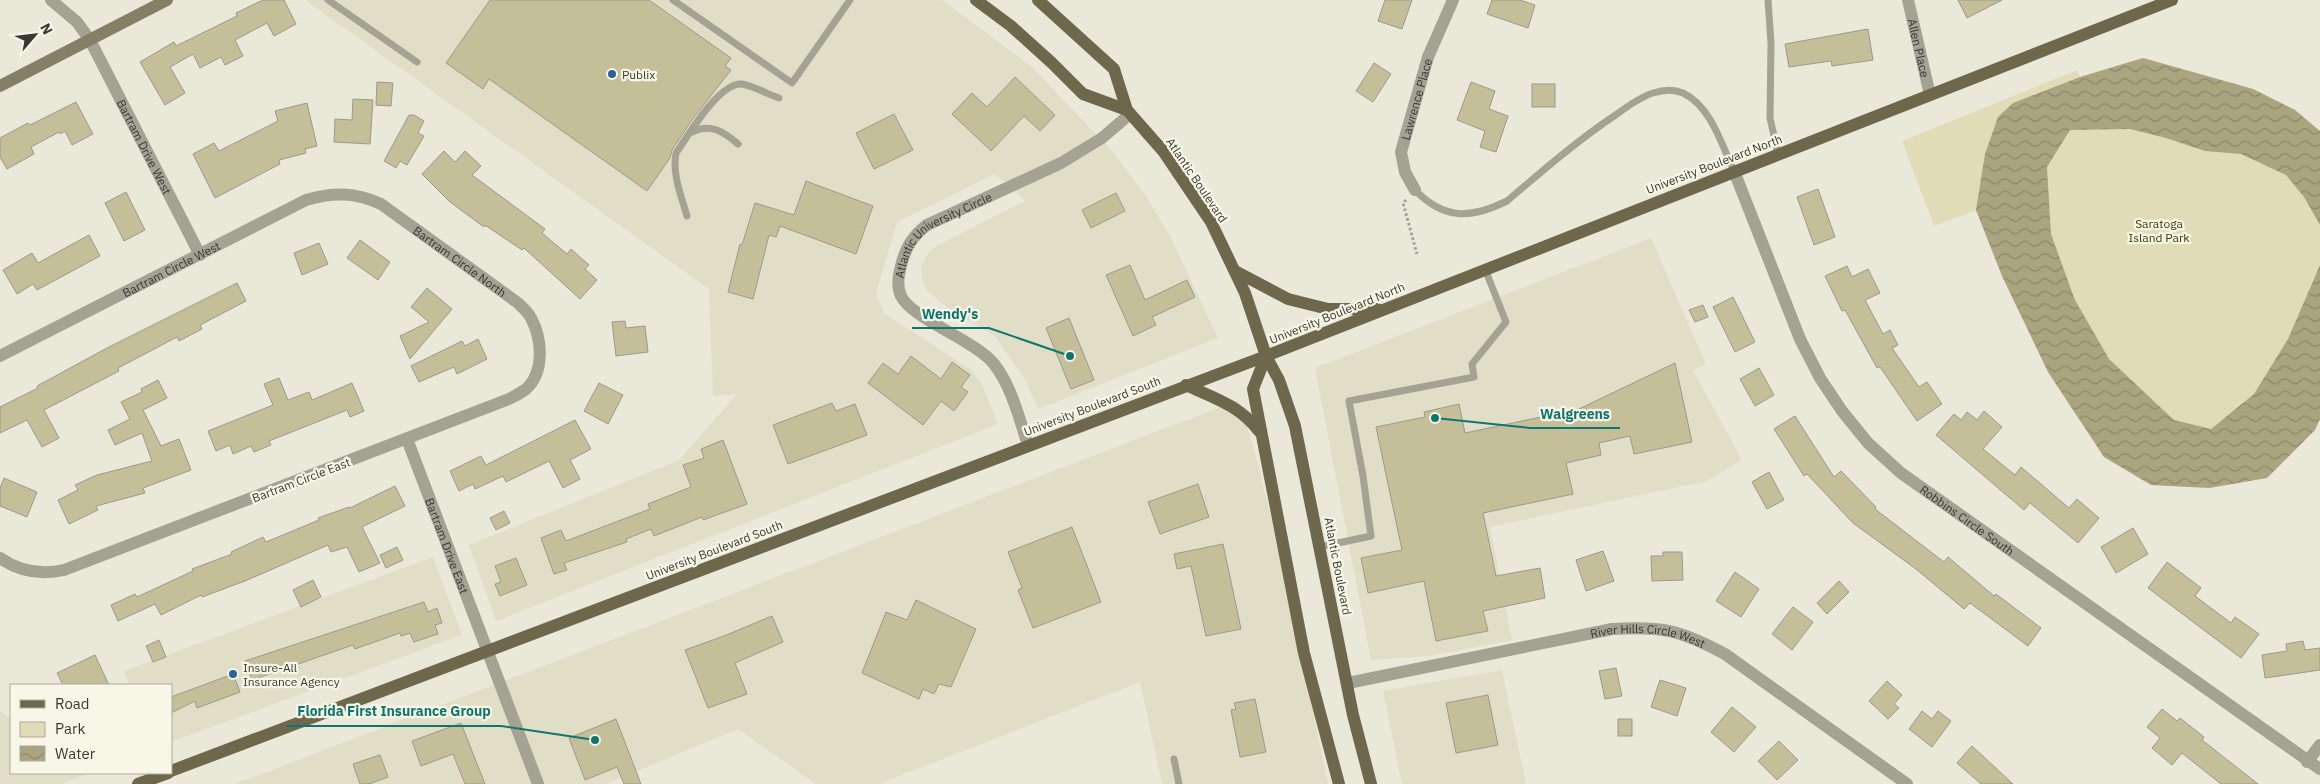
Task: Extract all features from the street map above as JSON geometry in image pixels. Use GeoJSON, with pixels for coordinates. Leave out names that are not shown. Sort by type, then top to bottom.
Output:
{"type":"FeatureCollection","features":[{"type":"Feature","properties":{"kind":"main road","name":"Atlantic Boulevard"},"geometry":{"type":"LineString","coordinates":[[976,0],[1011,26],[1083,94],[1128,112]]}},
{"type":"Feature","properties":{"kind":"main road","name":"Atlantic Boulevard"},"geometry":{"type":"LineString","coordinates":[[1038,0],[1114,69],[1128,112],[1163,152],[1211,222],[1245,293],[1266,356],[1279,380],[1296,426],[1354,716],[1371,784]]}},
{"type":"Feature","properties":{"kind":"main road","name":"University Boulevard North"},"geometry":{"type":"LineString","coordinates":[[1266,356],[2172,0]]}},
{"type":"Feature","properties":{"kind":"main road"},"geometry":{"type":"LineString","coordinates":[[1235,271],[1288,298],[1328,309],[1384,309]]}},
{"type":"Feature","properties":{"kind":"main road"},"geometry":{"type":"LineString","coordinates":[[1266,356],[1253,389],[1304,653],[1339,784]]}},
{"type":"Feature","properties":{"kind":"main road","name":"University Boulevard South"},"geometry":{"type":"LineString","coordinates":[[172,771],[1266,356]]}},
{"type":"Feature","properties":{"kind":"main road"},"geometry":{"type":"LineString","coordinates":[[1186,385],[1232,406],[1247,416],[1261,433]]}},
{"type":"Feature","properties":{"kind":"main road"},"geometry":{"type":"LineString","coordinates":[[138,784],[165,774]]}},
{"type":"Feature","properties":{"kind":"street","name":"Bartram Drive West"},"geometry":{"type":"LineString","coordinates":[[51,0],[77,22],[90,40],[200,255]]}},
{"type":"Feature","properties":{"kind":"street"},"geometry":{"type":"LineString","coordinates":[[0,86],[167,0]]}},
{"type":"Feature","properties":{"kind":"street","name":"Lawrence Place"},"geometry":{"type":"LineString","coordinates":[[1414,190],[1405,172],[1401,152],[1428,57],[1453,0]]}},
{"type":"Feature","properties":{"kind":"street","name":"Allen Place"},"geometry":{"type":"LineString","coordinates":[[1908,0],[1930,95]]}},
{"type":"Feature","properties":{"kind":"street","name":"Atlantic University Circle"},"geometry":{"type":"LineString","coordinates":[[1028,445],[1011,396],[993,363],[980,351],[912,308],[902,297],[898,284],[899,273],[908,246],[916,234],[927,226],[1061,162],[1102,138],[1128,112]]}},
{"type":"Feature","properties":{"kind":"street","name":"Robbins Circle South"},"geometry":{"type":"LineString","coordinates":[[1734,171],[1800,339],[1820,378],[1842,411],[1868,443],[1901,473],[2320,770]]}},
{"type":"Feature","properties":{"kind":"street","name":"Bartram Circle West"},"geometry":{"type":"LineString","coordinates":[[0,356],[306,200],[327,194],[347,194]]}},
{"type":"Feature","properties":{"kind":"street","name":"Bartram Circle North"},"geometry":{"type":"LineString","coordinates":[[347,194],[364,197],[381,204],[518,303],[530,316],[536,330],[540,356]]}},
{"type":"Feature","properties":{"kind":"street","name":"Bartram Circle East"},"geometry":{"type":"LineString","coordinates":[[0,558],[11,565],[38,572],[49,573],[64,570],[509,400],[527,388],[537,374],[540,356]]}},
{"type":"Feature","properties":{"kind":"street","name":"Bartram Drive East"},"geometry":{"type":"LineString","coordinates":[[407,439],[538,784]]}},
{"type":"Feature","properties":{"kind":"street","name":"River Hills Circle West"},"geometry":{"type":"LineString","coordinates":[[1348,683],[1612,629],[1642,628],[1671,630],[1695,638],[1725,654],[1907,784]]}},
{"type":"Feature","properties":{"kind":"street"},"geometry":{"type":"LineString","coordinates":[[2307,762],[2320,745]]}},
{"type":"Feature","properties":{"kind":"lane"},"geometry":{"type":"LineString","coordinates":[[328,0],[417,62]]}},
{"type":"Feature","properties":{"kind":"lane"},"geometry":{"type":"LineString","coordinates":[[673,0],[792,83],[850,0]]}},
{"type":"Feature","properties":{"kind":"lane"},"geometry":{"type":"LineString","coordinates":[[1768,0],[1771,43],[1770,118],[1778,154]]}},
{"type":"Feature","properties":{"kind":"lane"},"geometry":{"type":"LineString","coordinates":[[687,216],[674,163],[676,153],[718,96],[729,87],[741,84],[779,98]]}},
{"type":"Feature","properties":{"kind":"lane"},"geometry":{"type":"LineString","coordinates":[[1414,190],[1434,206],[1452,213],[1470,215],[1490,210],[1506,201],[1598,127],[1638,100],[1652,93],[1667,90],[1682,93],[1697,102],[1708,116],[1734,171]]}},
{"type":"Feature","properties":{"kind":"lane"},"geometry":{"type":"LineString","coordinates":[[691,132],[702,127],[712,128],[725,133],[738,144]]}},
{"type":"Feature","properties":{"kind":"lane"},"geometry":{"type":"LineString","coordinates":[[1319,547],[1371,536],[1363,476],[1349,401],[1474,377],[1472,364],[1506,322],[1485,269]]}},
{"type":"Feature","properties":{"kind":"lane"},"geometry":{"type":"LineString","coordinates":[[1174,759],[1179,784]]}},
{"type":"Feature","properties":{"kind":"path"},"geometry":{"type":"LineString","coordinates":[[1414,190],[1403,202],[1417,254]]}},
{"type":"Feature","properties":{"kind":"shaded area"},"geometry":{"type":"Polygon","coordinates":[[[305,0],[942,0],[1033,68],[1113,152],[1144,193],[1170,236],[1218,338],[1038,409],[1025,380],[995,336],[949,309],[927,291],[922,279],[921,266],[927,255],[936,246],[1025,201],[995,174],[897,222],[876,293],[884,313],[971,370],[982,384],[998,424],[496,621],[469,545],[679,460],[737,394],[713,396],[709,289],[305,0]]]}},
{"type":"Feature","properties":{"kind":"shaded area"},"geometry":{"type":"Polygon","coordinates":[[[1651,238],[1706,364],[1693,370],[1742,460],[1707,481],[1490,527],[1512,640],[1430,656],[1371,660],[1315,368],[1651,238]]]}},
{"type":"Feature","properties":{"kind":"shaded area"},"geometry":{"type":"Polygon","coordinates":[[[1239,400],[1256,456],[1284,571],[1328,784],[1162,784],[1140,682],[879,784],[816,784],[738,729],[606,784],[235,784],[1239,400]]]}},
{"type":"Feature","properties":{"kind":"shaded area"},"geometry":{"type":"Polygon","coordinates":[[[433,557],[462,635],[172,742],[172,684],[129,684],[124,671],[433,557]]]}},
{"type":"Feature","properties":{"kind":"shaded area"},"geometry":{"type":"Polygon","coordinates":[[[1502,670],[1526,784],[1402,784],[1383,691],[1502,670]]]}},
{"type":"Feature","properties":{"kind":"shaded area"},"geometry":{"type":"Polygon","coordinates":[[[0,711],[10,718],[10,774],[86,774],[61,784],[0,784],[0,711]]]}},
{"type":"Feature","properties":{"kind":"green space","name":"Saratoga Island Park"},"geometry":{"type":"Polygon","coordinates":[[[2143,58],[2253,89],[2295,110],[2320,131],[2320,419],[2315,430],[2267,478],[2209,488],[2151,485],[2104,457],[2048,372],[2002,276],[1976,210],[1934,226],[1902,141],[2077,70],[2080,77],[2143,58]]]}},
{"type":"Feature","properties":{"kind":"water"},"geometry":{"type":"Polygon","coordinates":[[[2143,58],[2253,89],[2295,110],[2320,131],[2320,225],[2304,197],[2286,175],[2241,154],[2205,151],[2130,129],[2070,130],[2047,167],[2051,234],[2075,300],[2109,359],[2174,420],[2211,429],[2254,394],[2288,339],[2320,265],[2320,419],[2315,430],[2267,478],[2209,488],[2151,485],[2104,457],[2048,372],[2002,276],[1976,210],[1985,154],[1998,117],[2013,103],[2080,77],[2143,58]]]}},
{"type":"Feature","properties":{"kind":"building"},"geometry":{"type":"Polygon","coordinates":[[[263,0],[284,0],[296,24],[274,36],[267,23],[235,40],[243,56],[225,65],[221,57],[200,68],[193,54],[170,67],[185,93],[165,105],[140,62],[174,42],[176,46],[237,16],[236,13],[263,0]]]}},
{"type":"Feature","properties":{"kind":"building"},"geometry":{"type":"Polygon","coordinates":[[[490,0],[649,0],[731,58],[725,66],[731,70],[692,120],[672,150],[670,158],[647,191],[489,79],[483,89],[446,63],[490,0]]]}},
{"type":"Feature","properties":{"kind":"building"},"geometry":{"type":"Polygon","coordinates":[[[1385,0],[1412,0],[1402,29],[1378,21],[1385,0]]]}},
{"type":"Feature","properties":{"kind":"building"},"geometry":{"type":"Polygon","coordinates":[[[1492,0],[1520,0],[1535,5],[1528,28],[1487,14],[1492,0]]]}},
{"type":"Feature","properties":{"kind":"building"},"geometry":{"type":"Polygon","coordinates":[[[1958,0],[2002,0],[1967,18],[1958,0]]]}},
{"type":"Feature","properties":{"kind":"building"},"geometry":{"type":"Polygon","coordinates":[[[1868,29],[1873,60],[1832,66],[1831,61],[1789,67],[1785,44],[1868,29]]]}},
{"type":"Feature","properties":{"kind":"building"},"geometry":{"type":"Polygon","coordinates":[[[1374,63],[1391,74],[1373,102],[1356,91],[1374,63]]]}},
{"type":"Feature","properties":{"kind":"building"},"geometry":{"type":"Polygon","coordinates":[[[1015,77],[1055,115],[1040,131],[1024,116],[991,151],[952,114],[972,93],[987,107],[1015,77]]]}},
{"type":"Feature","properties":{"kind":"building"},"geometry":{"type":"Polygon","coordinates":[[[377,82],[393,83],[391,106],[376,105],[377,82]]]}},
{"type":"Feature","properties":{"kind":"building"},"geometry":{"type":"Polygon","coordinates":[[[1471,82],[1495,91],[1489,109],[1508,116],[1496,152],[1480,147],[1485,131],[1457,120],[1471,82]]]}},
{"type":"Feature","properties":{"kind":"building"},"geometry":{"type":"Polygon","coordinates":[[[1532,84],[1555,84],[1555,107],[1532,107],[1532,84]]]}},
{"type":"Feature","properties":{"kind":"building"},"geometry":{"type":"Polygon","coordinates":[[[353,99],[373,100],[370,144],[334,142],[335,119],[352,120],[353,99]]]}},
{"type":"Feature","properties":{"kind":"building"},"geometry":{"type":"Polygon","coordinates":[[[76,102],[93,134],[72,145],[65,131],[60,134],[59,132],[31,147],[34,154],[7,169],[0,157],[0,138],[28,123],[30,125],[76,102]]]}},
{"type":"Feature","properties":{"kind":"building"},"geometry":{"type":"Polygon","coordinates":[[[307,103],[317,146],[305,149],[306,153],[279,160],[280,164],[215,198],[193,154],[214,143],[219,151],[278,121],[275,111],[307,103]]]}},
{"type":"Feature","properties":{"kind":"building"},"geometry":{"type":"Polygon","coordinates":[[[894,114],[913,150],[874,169],[856,133],[894,114]]]}},
{"type":"Feature","properties":{"kind":"building"},"geometry":{"type":"Polygon","coordinates":[[[409,115],[414,115],[424,121],[418,133],[424,136],[407,165],[400,161],[396,168],[384,161],[409,115]]]}},
{"type":"Feature","properties":{"kind":"building"},"geometry":{"type":"Polygon","coordinates":[[[444,151],[455,162],[465,151],[481,166],[472,175],[545,229],[542,233],[567,254],[571,249],[589,265],[585,269],[597,280],[580,299],[524,248],[522,250],[485,225],[484,227],[450,202],[422,174],[444,151]]]}},
{"type":"Feature","properties":{"kind":"building"},"geometry":{"type":"Polygon","coordinates":[[[806,181],[873,206],[856,254],[780,226],[776,237],[769,235],[753,299],[728,292],[740,244],[742,245],[755,203],[794,215],[806,181]]]}},
{"type":"Feature","properties":{"kind":"building"},"geometry":{"type":"Polygon","coordinates":[[[1818,189],[1835,237],[1814,245],[1797,197],[1818,189]]]}},
{"type":"Feature","properties":{"kind":"building"},"geometry":{"type":"Polygon","coordinates":[[[126,192],[145,230],[124,241],[105,203],[126,192]]]}},
{"type":"Feature","properties":{"kind":"building"},"geometry":{"type":"Polygon","coordinates":[[[1116,193],[1125,211],[1091,228],[1082,210],[1116,193]]]}},
{"type":"Feature","properties":{"kind":"building"},"geometry":{"type":"Polygon","coordinates":[[[89,235],[100,256],[37,290],[33,284],[17,294],[3,270],[32,253],[38,263],[89,235]]]}},
{"type":"Feature","properties":{"kind":"building"},"geometry":{"type":"Polygon","coordinates":[[[360,240],[390,262],[378,280],[347,258],[360,240]]]}},
{"type":"Feature","properties":{"kind":"building"},"geometry":{"type":"Polygon","coordinates":[[[319,243],[328,264],[302,275],[294,253],[319,243]]]}},
{"type":"Feature","properties":{"kind":"building"},"geometry":{"type":"Polygon","coordinates":[[[1130,265],[1145,300],[1187,280],[1195,297],[1152,317],[1156,325],[1133,336],[1106,275],[1130,265]]]}},
{"type":"Feature","properties":{"kind":"building"},"geometry":{"type":"Polygon","coordinates":[[[1847,266],[1852,277],[1868,269],[1880,293],[1865,300],[1883,334],[1890,330],[1898,345],[1892,348],[1919,387],[1927,382],[1942,404],[1917,421],[1880,367],[1877,368],[1845,310],[1842,311],[1825,276],[1847,266]]]}},
{"type":"Feature","properties":{"kind":"building"},"geometry":{"type":"Polygon","coordinates":[[[237,283],[246,301],[200,325],[202,329],[179,341],[177,337],[118,368],[119,371],[44,410],[59,438],[42,447],[27,420],[0,433],[0,407],[38,388],[37,386],[107,348],[237,283]]]}},
{"type":"Feature","properties":{"kind":"building"},"geometry":{"type":"Polygon","coordinates":[[[427,288],[452,309],[410,359],[400,336],[429,322],[411,307],[427,288]]]}},
{"type":"Feature","properties":{"kind":"building"},"geometry":{"type":"Polygon","coordinates":[[[1733,297],[1755,342],[1735,352],[1713,307],[1733,297]]]}},
{"type":"Feature","properties":{"kind":"building"},"geometry":{"type":"Polygon","coordinates":[[[1703,305],[1708,317],[1695,322],[1689,310],[1703,305]]]}},
{"type":"Feature","properties":{"kind":"building"},"geometry":{"type":"Polygon","coordinates":[[[1069,318],[1094,380],[1071,389],[1046,328],[1069,318]]]}},
{"type":"Feature","properties":{"kind":"building"},"geometry":{"type":"Polygon","coordinates":[[[625,321],[626,328],[645,326],[648,352],[616,356],[612,322],[625,321]]]}},
{"type":"Feature","properties":{"kind":"building"},"geometry":{"type":"Polygon","coordinates":[[[478,339],[487,359],[457,374],[454,367],[419,382],[411,366],[462,341],[465,346],[478,339]]]}},
{"type":"Feature","properties":{"kind":"building"},"geometry":{"type":"Polygon","coordinates":[[[911,356],[941,379],[952,362],[970,375],[961,387],[968,392],[954,411],[941,401],[923,425],[868,383],[883,363],[898,374],[911,356]]]}},
{"type":"Feature","properties":{"kind":"building"},"geometry":{"type":"Polygon","coordinates":[[[1675,363],[1692,442],[1634,454],[1630,436],[1599,443],[1601,455],[1566,463],[1573,494],[1483,513],[1496,576],[1540,568],[1545,598],[1483,611],[1488,631],[1436,641],[1424,581],[1368,593],[1361,558],[1402,550],[1376,427],[1425,417],[1424,412],[1459,404],[1465,433],[1579,409],[1675,363]]]}},
{"type":"Feature","properties":{"kind":"building"},"geometry":{"type":"Polygon","coordinates":[[[1759,368],[1774,395],[1755,406],[1740,379],[1759,368]]]}},
{"type":"Feature","properties":{"kind":"building"},"geometry":{"type":"Polygon","coordinates":[[[279,378],[288,400],[309,392],[312,400],[352,383],[364,411],[350,417],[347,410],[269,441],[271,445],[254,452],[251,446],[233,454],[230,445],[216,451],[208,431],[273,405],[264,384],[279,378]]]}},
{"type":"Feature","properties":{"kind":"building"},"geometry":{"type":"Polygon","coordinates":[[[158,380],[167,398],[143,410],[161,446],[179,439],[191,470],[143,488],[145,493],[96,506],[98,510],[69,524],[58,500],[78,490],[75,485],[97,475],[152,461],[142,433],[115,445],[108,430],[130,419],[121,402],[142,392],[141,389],[158,380]]]}},
{"type":"Feature","properties":{"kind":"building"},"geometry":{"type":"Polygon","coordinates":[[[599,383],[623,395],[608,424],[584,411],[599,383]]]}},
{"type":"Feature","properties":{"kind":"building"},"geometry":{"type":"Polygon","coordinates":[[[832,403],[836,411],[855,404],[867,435],[788,464],[773,425],[832,403]]]}},
{"type":"Feature","properties":{"kind":"building"},"geometry":{"type":"Polygon","coordinates":[[[1984,411],[2002,427],[1983,449],[2015,475],[2021,467],[2069,508],[2077,499],[2099,518],[2078,543],[2030,503],[2024,510],[1936,435],[1954,414],[1961,420],[1967,412],[1977,420],[1984,411]]]}},
{"type":"Feature","properties":{"kind":"building"},"geometry":{"type":"Polygon","coordinates":[[[1795,416],[1834,477],[1841,471],[1876,507],[1875,509],[1944,562],[1948,557],[1994,596],[1996,594],[2041,628],[2028,646],[1970,603],[1964,609],[1916,569],[1853,523],[1807,474],[1804,476],[1774,429],[1795,416]]]}},
{"type":"Feature","properties":{"kind":"building"},"geometry":{"type":"Polygon","coordinates":[[[575,420],[591,449],[570,460],[580,479],[563,488],[549,461],[506,482],[503,476],[475,489],[473,484],[459,491],[450,471],[481,456],[486,465],[575,420]]]}},
{"type":"Feature","properties":{"kind":"building"},"geometry":{"type":"Polygon","coordinates":[[[723,440],[747,504],[703,520],[702,517],[654,536],[651,529],[626,539],[627,542],[564,563],[567,570],[554,574],[541,538],[561,530],[566,541],[650,509],[648,504],[691,487],[683,465],[704,458],[701,449],[723,440]]]}},
{"type":"Feature","properties":{"kind":"building"},"geometry":{"type":"Polygon","coordinates":[[[1769,472],[1784,500],[1767,509],[1752,482],[1769,472]]]}},
{"type":"Feature","properties":{"kind":"building"},"geometry":{"type":"Polygon","coordinates":[[[4,478],[37,492],[27,517],[0,506],[0,488],[4,478]]]}},
{"type":"Feature","properties":{"kind":"building"},"geometry":{"type":"Polygon","coordinates":[[[1198,484],[1209,517],[1160,534],[1148,502],[1198,484]]]}},
{"type":"Feature","properties":{"kind":"building"},"geometry":{"type":"Polygon","coordinates":[[[395,486],[405,506],[362,527],[380,563],[359,572],[347,547],[331,552],[328,545],[245,581],[202,597],[201,595],[161,615],[155,604],[118,621],[111,605],[135,594],[137,597],[193,571],[192,569],[232,554],[231,552],[263,537],[266,542],[319,520],[318,518],[350,508],[395,486]]]}},
{"type":"Feature","properties":{"kind":"building"},"geometry":{"type":"Polygon","coordinates":[[[504,511],[510,523],[496,530],[490,518],[504,511]]]}},
{"type":"Feature","properties":{"kind":"building"},"geometry":{"type":"Polygon","coordinates":[[[1072,527],[1101,602],[1033,628],[1018,590],[1022,588],[1008,552],[1072,527]]]}},
{"type":"Feature","properties":{"kind":"building"},"geometry":{"type":"Polygon","coordinates":[[[2133,528],[2148,554],[2116,573],[2101,547],[2133,528]]]}},
{"type":"Feature","properties":{"kind":"building"},"geometry":{"type":"Polygon","coordinates":[[[1223,544],[1241,629],[1206,636],[1191,566],[1177,569],[1174,554],[1223,544]]]}},
{"type":"Feature","properties":{"kind":"building"},"geometry":{"type":"Polygon","coordinates":[[[397,547],[403,560],[386,568],[380,555],[397,547]]]}},
{"type":"Feature","properties":{"kind":"building"},"geometry":{"type":"Polygon","coordinates":[[[1603,551],[1614,581],[1586,591],[1576,560],[1603,551]]]}},
{"type":"Feature","properties":{"kind":"building"},"geometry":{"type":"Polygon","coordinates":[[[1663,552],[1682,552],[1683,580],[1652,581],[1651,556],[1663,556],[1663,552]]]}},
{"type":"Feature","properties":{"kind":"building"},"geometry":{"type":"Polygon","coordinates":[[[516,558],[527,585],[500,596],[495,584],[501,582],[495,566],[516,558]]]}},
{"type":"Feature","properties":{"kind":"building"},"geometry":{"type":"Polygon","coordinates":[[[2167,562],[2201,588],[2195,596],[2231,623],[2235,617],[2259,634],[2241,658],[2148,588],[2167,562]]]}},
{"type":"Feature","properties":{"kind":"building"},"geometry":{"type":"Polygon","coordinates":[[[1735,572],[1759,589],[1741,617],[1716,601],[1735,572]]]}},
{"type":"Feature","properties":{"kind":"building"},"geometry":{"type":"Polygon","coordinates":[[[313,580],[321,597],[301,607],[293,590],[313,580]]]}},
{"type":"Feature","properties":{"kind":"building"},"geometry":{"type":"Polygon","coordinates":[[[1839,581],[1849,592],[1827,614],[1817,603],[1839,581]]]}},
{"type":"Feature","properties":{"kind":"building"},"geometry":{"type":"Polygon","coordinates":[[[916,600],[976,629],[951,687],[939,684],[934,694],[923,689],[919,699],[862,673],[886,612],[907,620],[916,600]]]}},
{"type":"Feature","properties":{"kind":"building"},"geometry":{"type":"Polygon","coordinates":[[[424,602],[428,612],[437,608],[442,623],[435,625],[438,634],[414,642],[410,633],[401,636],[400,633],[355,649],[353,645],[252,680],[245,661],[424,602]]]}},
{"type":"Feature","properties":{"kind":"building"},"geometry":{"type":"Polygon","coordinates":[[[1793,607],[1813,622],[1792,650],[1772,634],[1793,607]]]}},
{"type":"Feature","properties":{"kind":"building"},"geometry":{"type":"Polygon","coordinates":[[[772,616],[783,642],[735,663],[747,694],[708,708],[685,650],[772,616]]]}},
{"type":"Feature","properties":{"kind":"building"},"geometry":{"type":"Polygon","coordinates":[[[159,640],[166,657],[153,662],[146,646],[159,640]]]}},
{"type":"Feature","properties":{"kind":"building"},"geometry":{"type":"Polygon","coordinates":[[[2303,641],[2305,650],[2320,648],[2320,670],[2265,678],[2262,655],[2287,651],[2286,644],[2303,641]]]}},
{"type":"Feature","properties":{"kind":"building"},"geometry":{"type":"Polygon","coordinates":[[[95,655],[109,684],[62,684],[57,673],[95,655]]]}},
{"type":"Feature","properties":{"kind":"building"},"geometry":{"type":"Polygon","coordinates":[[[1616,668],[1622,696],[1605,699],[1599,671],[1616,668]]]}},
{"type":"Feature","properties":{"kind":"building"},"geometry":{"type":"Polygon","coordinates":[[[233,674],[240,692],[197,708],[195,701],[172,712],[172,697],[233,674]]]}},
{"type":"Feature","properties":{"kind":"building"},"geometry":{"type":"Polygon","coordinates":[[[1660,680],[1686,688],[1677,716],[1651,707],[1660,680]]]}},
{"type":"Feature","properties":{"kind":"building"},"geometry":{"type":"Polygon","coordinates":[[[1887,681],[1902,695],[1894,704],[1899,708],[1888,719],[1869,701],[1887,681]]]}},
{"type":"Feature","properties":{"kind":"building"},"geometry":{"type":"Polygon","coordinates":[[[1488,695],[1498,745],[1456,753],[1446,703],[1488,695]]]}},
{"type":"Feature","properties":{"kind":"building"},"geometry":{"type":"Polygon","coordinates":[[[1255,699],[1266,752],[1240,757],[1231,710],[1236,709],[1234,703],[1255,699]]]}},
{"type":"Feature","properties":{"kind":"building"},"geometry":{"type":"Polygon","coordinates":[[[1732,707],[1756,727],[1734,752],[1711,732],[1732,707]]]}},
{"type":"Feature","properties":{"kind":"building"},"geometry":{"type":"Polygon","coordinates":[[[2162,709],[2177,721],[2180,718],[2204,737],[2202,740],[2258,784],[2221,784],[2182,753],[2172,765],[2152,748],[2160,738],[2147,727],[2162,709]]]}},
{"type":"Feature","properties":{"kind":"building"},"geometry":{"type":"Polygon","coordinates":[[[1922,711],[1932,719],[1938,711],[1951,721],[1932,747],[1909,729],[1922,711]]]}},
{"type":"Feature","properties":{"kind":"building"},"geometry":{"type":"Polygon","coordinates":[[[616,719],[641,784],[624,784],[617,767],[585,780],[569,738],[616,719]]]}},
{"type":"Feature","properties":{"kind":"building"},"geometry":{"type":"Polygon","coordinates":[[[1618,719],[1632,719],[1632,736],[1618,736],[1618,719]]]}},
{"type":"Feature","properties":{"kind":"building"},"geometry":{"type":"Polygon","coordinates":[[[461,723],[485,784],[465,784],[453,754],[421,766],[412,741],[461,723]]]}},
{"type":"Feature","properties":{"kind":"building"},"geometry":{"type":"Polygon","coordinates":[[[1779,741],[1798,760],[1777,780],[1758,761],[1779,741]]]}},
{"type":"Feature","properties":{"kind":"building"},"geometry":{"type":"Polygon","coordinates":[[[1972,746],[2013,784],[1981,784],[1957,763],[1972,746]]]}},
{"type":"Feature","properties":{"kind":"building"},"geometry":{"type":"Polygon","coordinates":[[[380,755],[388,777],[369,784],[360,784],[353,764],[380,755]]]}},
{"type":"Feature","properties":{"kind":"place","name":"Publix"},"geometry":{"type":"Point","coordinates":[612,74]}},
{"type":"Feature","properties":{"kind":"place","name":"Wendy's"},"geometry":{"type":"Point","coordinates":[1070,356]}},
{"type":"Feature","properties":{"kind":"place","name":"Walgreens"},"geometry":{"type":"Point","coordinates":[1435,418]}},
{"type":"Feature","properties":{"kind":"place","name":"Insure-All Insurance Agency"},"geometry":{"type":"Point","coordinates":[233,674]}},
{"type":"Feature","properties":{"kind":"place","name":"Florida First Insurance Group"},"geometry":{"type":"Point","coordinates":[595,740]}}]}
